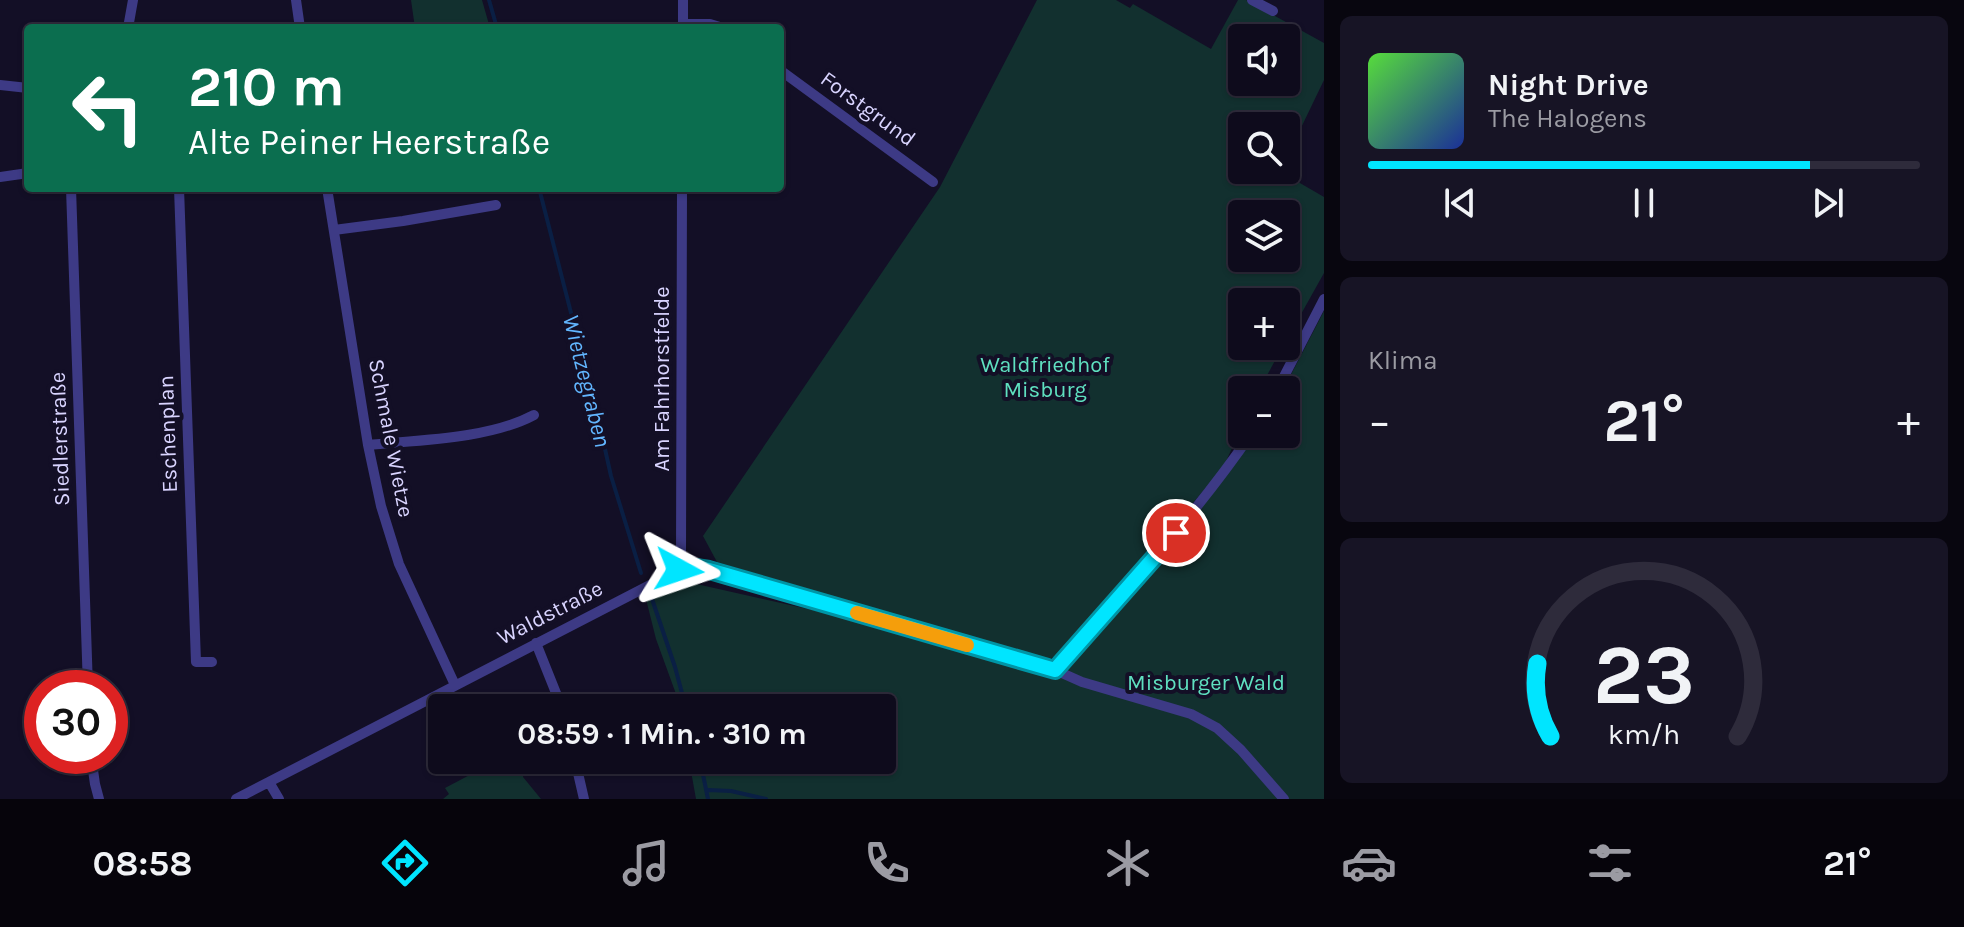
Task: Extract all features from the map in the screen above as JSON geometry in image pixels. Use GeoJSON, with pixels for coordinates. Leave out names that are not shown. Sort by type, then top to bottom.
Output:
{"type":"FeatureCollection","features":[{"type":"Feature","properties":{"kind":"street"},"geometry":{"type":"LineString","coordinates":[[129,24],[133,0]]}},
{"type":"Feature","properties":{"kind":"street"},"geometry":{"type":"LineString","coordinates":[[296,0],[299,24]]}},
{"type":"Feature","properties":{"kind":"street"},"geometry":{"type":"LineString","coordinates":[[683,0],[683,24]]}},
{"type":"Feature","properties":{"kind":"street"},"geometry":{"type":"LineString","coordinates":[[1252,0],[1273,11]]}},
{"type":"Feature","properties":{"kind":"street","name":"Forstgrund"},"geometry":{"type":"LineString","coordinates":[[784,73],[933,182]]}},
{"type":"Feature","properties":{"kind":"street"},"geometry":{"type":"LineString","coordinates":[[0,85],[24,88]]}},
{"type":"Feature","properties":{"kind":"street"},"geometry":{"type":"LineString","coordinates":[[0,177],[24,174]]}},
{"type":"Feature","properties":{"kind":"street","name":"Siedlerstraße"},"geometry":{"type":"LineString","coordinates":[[71,192],[87,670]]}},
{"type":"Feature","properties":{"kind":"street","name":"Eschenplan"},"geometry":{"type":"LineString","coordinates":[[179,192],[196,662],[212,662]]}},
{"type":"Feature","properties":{"kind":"street","name":"Schmale Wietze"},"geometry":{"type":"LineString","coordinates":[[328,192],[368,445],[381,506],[399,564],[455,685]]}},
{"type":"Feature","properties":{"kind":"street","name":"Am Fahrhorstfelde"},"geometry":{"type":"LineString","coordinates":[[679,570],[682,192]]}},
{"type":"Feature","properties":{"kind":"street"},"geometry":{"type":"LineString","coordinates":[[334,230],[496,205]]}},
{"type":"Feature","properties":{"kind":"street"},"geometry":{"type":"LineString","coordinates":[[1284,376],[1324,299]]}},
{"type":"Feature","properties":{"kind":"street"},"geometry":{"type":"LineString","coordinates":[[368,445],[484,431],[517,424],[534,415]]}},
{"type":"Feature","properties":{"kind":"street"},"geometry":{"type":"LineString","coordinates":[[1055,670],[1176,533],[1242,448]]}},
{"type":"Feature","properties":{"kind":"street"},"geometry":{"type":"LineString","coordinates":[[679,570],[709,570],[1055,670],[1082,682],[1191,714],[1217,728],[1284,799]]}},
{"type":"Feature","properties":{"kind":"street","name":"Waldstraße"},"geometry":{"type":"LineString","coordinates":[[236,799],[679,570]]}},
{"type":"Feature","properties":{"kind":"street"},"geometry":{"type":"LineString","coordinates":[[536,643],[556,694]]}},
{"type":"Feature","properties":{"kind":"street"},"geometry":{"type":"LineString","coordinates":[[94,774],[99,799]]}},
{"type":"Feature","properties":{"kind":"street"},"geometry":{"type":"LineString","coordinates":[[578,774],[584,799]]}},
{"type":"Feature","properties":{"kind":"street"},"geometry":{"type":"LineString","coordinates":[[269,782],[279,799]]}},
{"type":"Feature","properties":{"kind":"green space"},"geometry":{"type":"Polygon","coordinates":[[[411,0],[482,0],[489,24],[414,24],[411,0]]]}},
{"type":"Feature","properties":{"kind":"green space","name":"Waldfriedhof Misburg"},"geometry":{"type":"Polygon","coordinates":[[[1037,0],[1116,0],[1130,8],[1133,4],[1211,49],[1238,0],[1246,0],[1290,24],[1228,24],[1228,96],[1300,96],[1300,30],[1324,43],[1324,80],[1300,130],[1300,112],[1228,112],[1228,184],[1300,183],[1324,197],[1324,273],[1300,316],[1300,288],[1228,288],[1228,360],[1275,360],[1267,376],[1228,376],[1228,448],[1232,448],[1223,468],[1063,653],[1047,660],[717,562],[703,536],[940,187],[1037,0]]]}},
{"type":"Feature","properties":{"kind":"green space","name":"Misburger Wald"},"geometry":{"type":"Polygon","coordinates":[[[1324,311],[1324,799],[696,799],[692,774],[896,774],[896,694],[676,694],[656,639],[646,599],[692,583],[857,620],[1057,674],[1179,536],[1245,448],[1300,448],[1300,376],[1290,376],[1324,311]]]}},
{"type":"Feature","properties":{"kind":"green space"},"geometry":{"type":"Polygon","coordinates":[[[472,774],[523,774],[541,799],[443,799],[449,794],[445,788],[472,774]]]}},
{"type":"Feature","properties":{"kind":"waterway","name":"Wietzegraben"},"geometry":{"type":"LineString","coordinates":[[489,0],[496,24]]}},
{"type":"Feature","properties":{"kind":"waterway","name":"Wietzegraben"},"geometry":{"type":"LineString","coordinates":[[540,192],[611,476],[641,573]]}},
{"type":"Feature","properties":{"kind":"waterway","name":"Wietzegraben"},"geometry":{"type":"LineString","coordinates":[[651,596],[682,694]]}},
{"type":"Feature","properties":{"kind":"waterway","name":"Wietzegraben"},"geometry":{"type":"LineString","coordinates":[[703,774],[708,799]]}},
{"type":"Feature","properties":{"kind":"waterway"},"geometry":{"type":"LineString","coordinates":[[708,790],[731,791],[766,799]]}},
{"type":"Feature","properties":{"kind":"slow traffic"},"geometry":{"type":"LineString","coordinates":[[857,613],[967,645]]}},
{"type":"Feature","properties":{"kind":"route"},"geometry":{"type":"LineString","coordinates":[[679,570],[709,570],[1055,670],[1176,533]]}}]}
